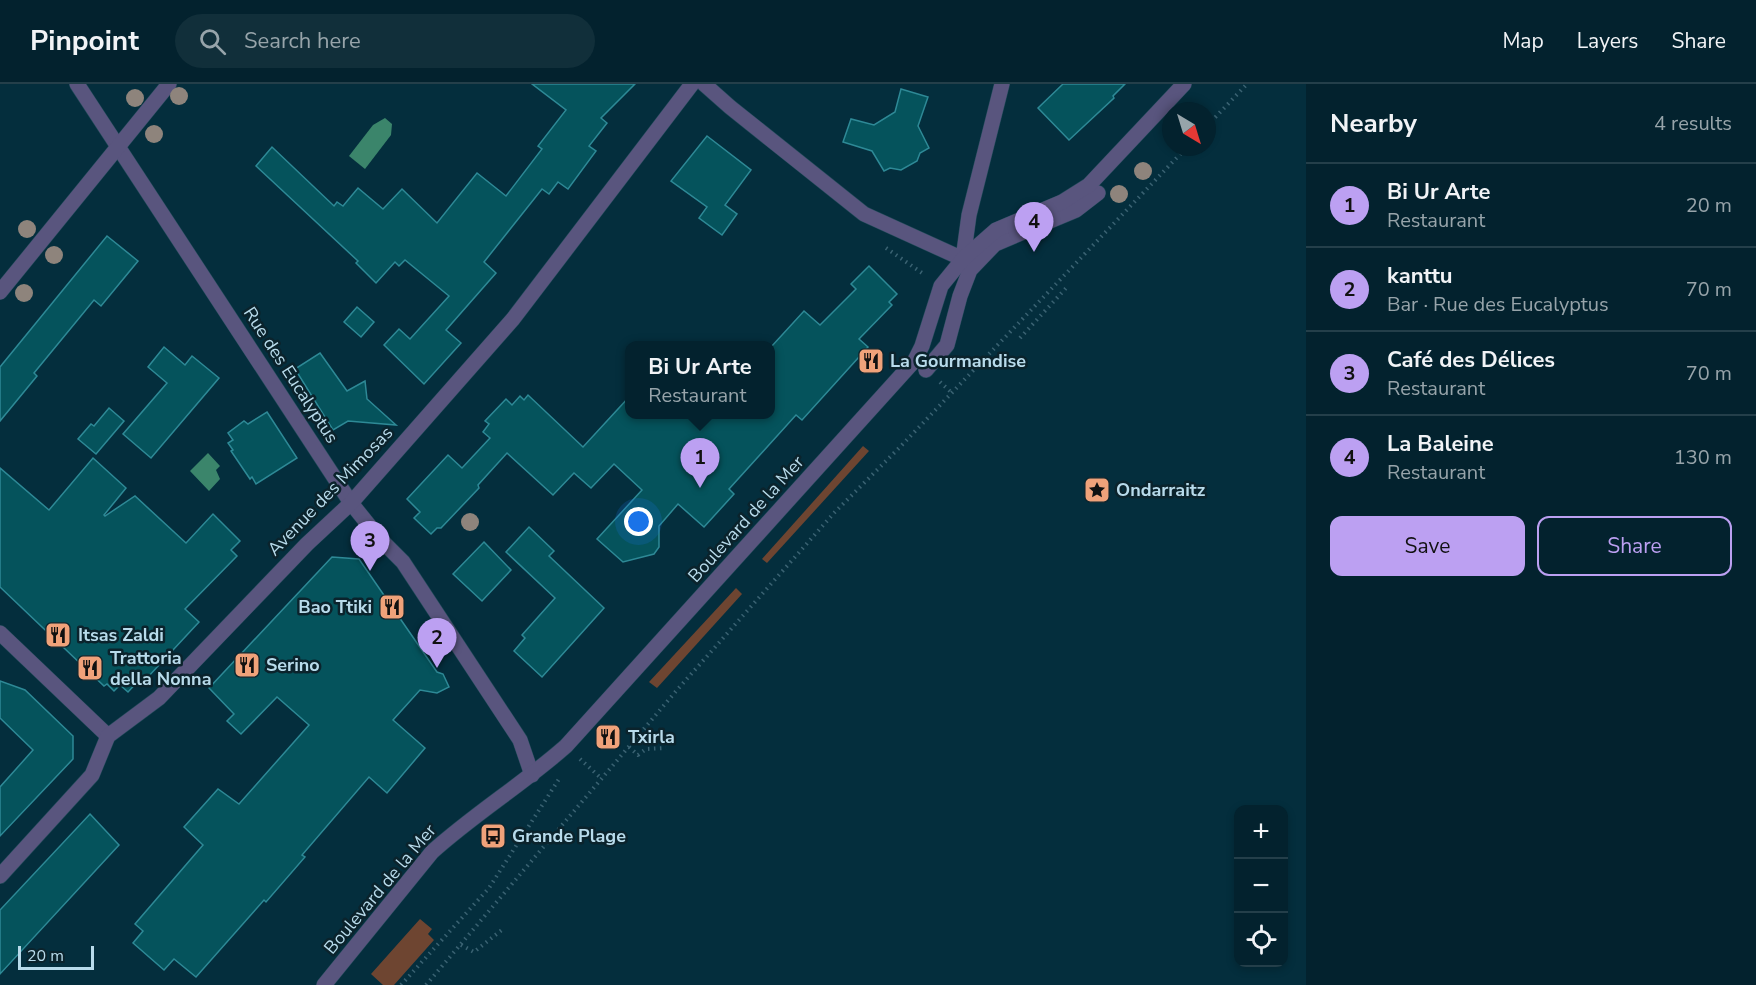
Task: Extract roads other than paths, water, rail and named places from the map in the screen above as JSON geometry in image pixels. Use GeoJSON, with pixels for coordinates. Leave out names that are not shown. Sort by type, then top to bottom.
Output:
{"type":"FeatureCollection","features":[{"type":"Feature","properties":{"kind":"street","name":"Rue des Eucalyptus"},"geometry":{"type":"LineString","coordinates":[[77,84],[351,503],[380,539],[403,562],[520,740],[532,775]]}},
{"type":"Feature","properties":{"kind":"street"},"geometry":{"type":"LineString","coordinates":[[0,292],[169,84]]}},
{"type":"Feature","properties":{"kind":"street","name":"Avenue des Mimosas"},"geometry":{"type":"LineString","coordinates":[[108,736],[159,698],[307,544],[351,503],[513,319],[692,84]]}},
{"type":"Feature","properties":{"kind":"street"},"geometry":{"type":"LineString","coordinates":[[704,84],[864,214],[963,259],[969,215],[1002,84]]}},
{"type":"Feature","properties":{"kind":"street","name":"Boulevard de la Mer"},"geometry":{"type":"LineString","coordinates":[[324,985],[432,852],[566,746],[915,360],[942,286],[963,259],[996,230],[1094,189],[1184,84]]}},
{"type":"Feature","properties":{"kind":"street"},"geometry":{"type":"LineString","coordinates":[[926,370],[947,345],[960,296],[970,270],[995,244],[1076,210],[1094,189]]}},
{"type":"Feature","properties":{"kind":"street"},"geometry":{"type":"LineString","coordinates":[[0,633],[108,736],[92,775],[0,876]]}},
{"type":"Feature","properties":{"kind":"street"},"geometry":{"type":"LineString","coordinates":[[0,654],[15,648]]}},
{"type":"Feature","properties":{"kind":"place","name":"La Baleine"},"geometry":{"type":"Point","coordinates":[1034,252]}},
{"type":"Feature","properties":{"kind":"place","name":"La Gourmandise"},"geometry":{"type":"Point","coordinates":[871,361]}},
{"type":"Feature","properties":{"kind":"place","name":"Bi Ur Arte"},"geometry":{"type":"Point","coordinates":[700,488]}},
{"type":"Feature","properties":{"kind":"place","name":"Ondarraitz"},"geometry":{"type":"Point","coordinates":[1097,490]}},
{"type":"Feature","properties":{"kind":"place","name":"Café des Délices"},"geometry":{"type":"Point","coordinates":[370,571]}},
{"type":"Feature","properties":{"kind":"place","name":"Bao Ttiki"},"geometry":{"type":"Point","coordinates":[392,607]}},
{"type":"Feature","properties":{"kind":"place","name":"Itsas Zaldi"},"geometry":{"type":"Point","coordinates":[58,635]}},
{"type":"Feature","properties":{"kind":"place","name":"Serino"},"geometry":{"type":"Point","coordinates":[247,665]}},
{"type":"Feature","properties":{"kind":"place","name":"Trattoria della Nonna"},"geometry":{"type":"Point","coordinates":[90,668]}},
{"type":"Feature","properties":{"kind":"place","name":"kanttu"},"geometry":{"type":"Point","coordinates":[437,668]}},
{"type":"Feature","properties":{"kind":"place","name":"Txirla"},"geometry":{"type":"Point","coordinates":[608,737]}},
{"type":"Feature","properties":{"kind":"place","name":"Grande Plage"},"geometry":{"type":"Point","coordinates":[493,836]}}]}
